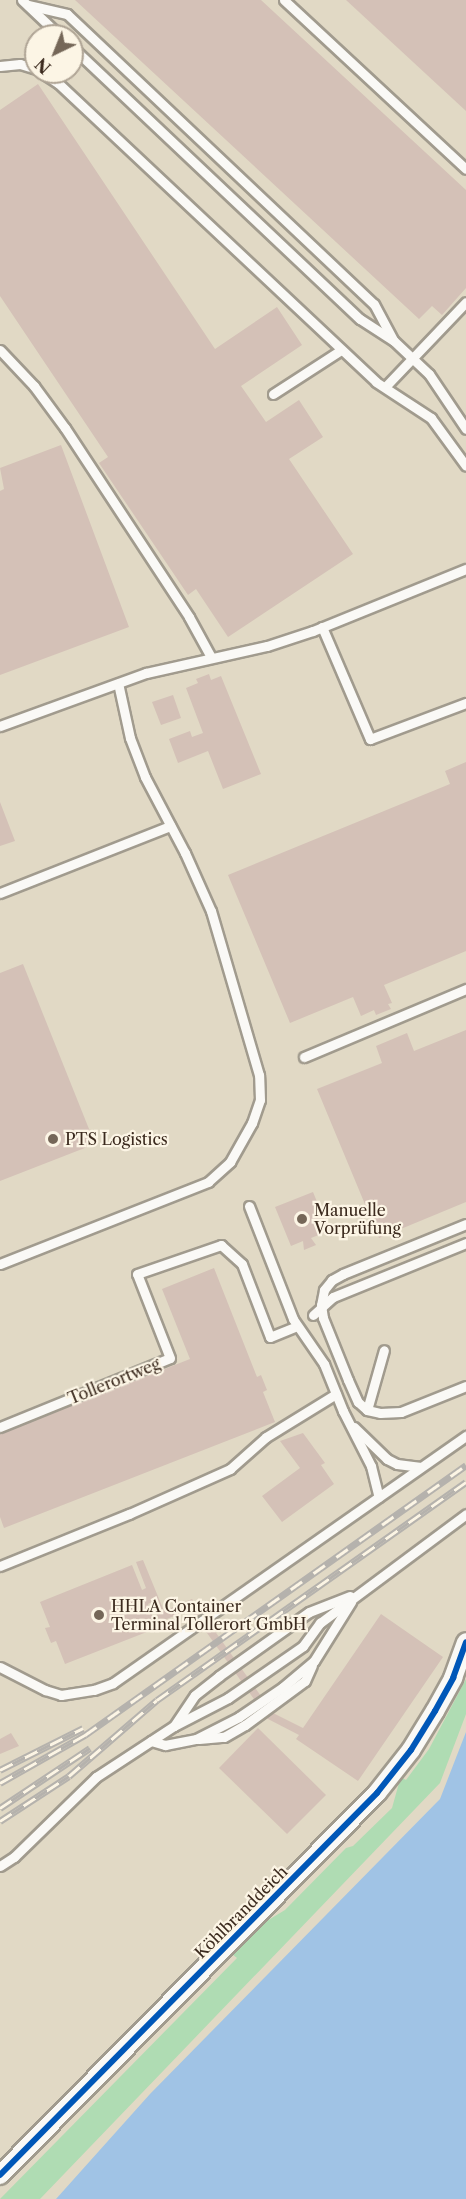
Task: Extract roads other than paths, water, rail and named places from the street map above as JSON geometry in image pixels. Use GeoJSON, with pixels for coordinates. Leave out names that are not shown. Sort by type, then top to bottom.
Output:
{"type":"FeatureCollection","features":[{"type":"Feature","properties":{"kind":"street","name":"Köhlbranddeich"},"geometry":{"type":"LineString","coordinates":[[0,2175],[377,1793],[411,1750],[435,1711],[453,1678],[466,1642]]}},
{"type":"Feature","properties":{"kind":"lane"},"geometry":{"type":"LineString","coordinates":[[284,0],[466,169]]}},
{"type":"Feature","properties":{"kind":"lane"},"geometry":{"type":"LineString","coordinates":[[25,3],[47,24]]}},
{"type":"Feature","properties":{"kind":"lane"},"geometry":{"type":"LineString","coordinates":[[25,3],[67,14],[374,304],[394,341]]}},
{"type":"Feature","properties":{"kind":"lane"},"geometry":{"type":"LineString","coordinates":[[84,58],[360,319],[394,341],[429,374],[466,429]]}},
{"type":"Feature","properties":{"kind":"lane"},"geometry":{"type":"LineString","coordinates":[[0,66],[24,65]]}},
{"type":"Feature","properties":{"kind":"lane"},"geometry":{"type":"LineString","coordinates":[[59,84],[341,350],[385,387],[431,418],[466,466]]}},
{"type":"Feature","properties":{"kind":"lane"},"geometry":{"type":"LineString","coordinates":[[385,387],[466,302]]}},
{"type":"Feature","properties":{"kind":"lane"},"geometry":{"type":"LineString","coordinates":[[0,350],[34,386],[65,428],[189,617],[211,657]]}},
{"type":"Feature","properties":{"kind":"lane"},"geometry":{"type":"LineString","coordinates":[[273,394],[341,350]]}},
{"type":"Feature","properties":{"kind":"lane"},"geometry":{"type":"LineString","coordinates":[[0,726],[118,683],[211,657],[267,646],[322,627],[466,568]]}},
{"type":"Feature","properties":{"kind":"lane"},"geometry":{"type":"LineString","coordinates":[[322,627],[370,739],[466,704]]}},
{"type":"Feature","properties":{"kind":"lane"},"geometry":{"type":"LineString","coordinates":[[0,1264],[208,1182],[230,1162],[254,1118],[261,1094],[261,1082],[230,983],[225,953],[200,884],[137,757],[124,715],[118,683]]}},
{"type":"Feature","properties":{"kind":"lane"},"geometry":{"type":"LineString","coordinates":[[0,893],[170,826]]}},
{"type":"Feature","properties":{"kind":"lane"},"geometry":{"type":"LineString","coordinates":[[304,1057],[466,989]]}},
{"type":"Feature","properties":{"kind":"lane"},"geometry":{"type":"LineString","coordinates":[[249,1206],[297,1326],[321,1359],[371,1466],[379,1497]]}},
{"type":"Feature","properties":{"kind":"lane"},"geometry":{"type":"LineString","coordinates":[[466,1224],[342,1274],[332,1280],[324,1290],[321,1305],[323,1318],[348,1380],[358,1402],[367,1410],[380,1413],[401,1412],[466,1386]]}},
{"type":"Feature","properties":{"kind":"lane"},"geometry":{"type":"LineString","coordinates":[[313,1315],[321,1305],[333,1297],[466,1243]]}},
{"type":"Feature","properties":{"kind":"lane","name":"Tollerortweg"},"geometry":{"type":"LineString","coordinates":[[0,1427],[170,1358],[137,1274],[221,1245],[242,1264],[270,1337],[297,1326]]}},
{"type":"Feature","properties":{"kind":"lane"},"geometry":{"type":"LineString","coordinates":[[367,1410],[384,1350]]}},
{"type":"Feature","properties":{"kind":"lane"},"geometry":{"type":"LineString","coordinates":[[0,1566],[129,1514],[230,1468],[266,1437],[336,1394]]}},
{"type":"Feature","properties":{"kind":"lane"},"geometry":{"type":"LineString","coordinates":[[350,1423],[387,1459],[397,1464],[421,1467]]}},
{"type":"Feature","properties":{"kind":"lane"},"geometry":{"type":"LineString","coordinates":[[0,1667],[45,1690],[61,1695],[94,1690],[113,1683],[466,1436]]}},
{"type":"Feature","properties":{"kind":"lane"},"geometry":{"type":"LineString","coordinates":[[0,1866],[14,1857],[48,1821],[96,1778],[174,1726],[228,1698],[303,1646],[320,1623],[466,1514]]}},
{"type":"Feature","properties":{"kind":"lane"},"geometry":{"type":"LineString","coordinates":[[150,1741],[165,1745],[224,1737],[288,1696],[305,1681],[314,1661],[360,1591]]}},
{"type":"Feature","properties":{"kind":"lane"},"geometry":{"type":"LineString","coordinates":[[174,1726],[195,1695],[219,1676],[309,1612],[360,1591]]}},
{"type":"Feature","properties":{"kind":"water"},"geometry":{"type":"Polygon","coordinates":[[[466,1732],[466,2199],[56,2199],[150,2094],[440,1799],[466,1732]]]}},
{"type":"Feature","properties":{"kind":"railway"},"geometry":{"type":"LineString","coordinates":[[0,1783],[85,1735],[466,1465]]}},
{"type":"Feature","properties":{"kind":"railway"},"geometry":{"type":"LineString","coordinates":[[0,1821],[69,1776],[157,1700],[466,1482]]}},
{"type":"Feature","properties":{"kind":"railway"},"geometry":{"type":"LineString","coordinates":[[0,1770],[83,1728]]}},
{"type":"Feature","properties":{"kind":"railway"},"geometry":{"type":"LineString","coordinates":[[0,1808],[90,1748]]}},
{"type":"Feature","properties":{"kind":"place","name":"PTS Logistics"},"geometry":{"type":"Point","coordinates":[53,1139]}},
{"type":"Feature","properties":{"kind":"place","name":"Manuelle Vorprüfung"},"geometry":{"type":"Point","coordinates":[302,1219]}},
{"type":"Feature","properties":{"kind":"place","name":"HHLA Container Terminal Tollerort GmbH"},"geometry":{"type":"Point","coordinates":[99,1615]}}]}
